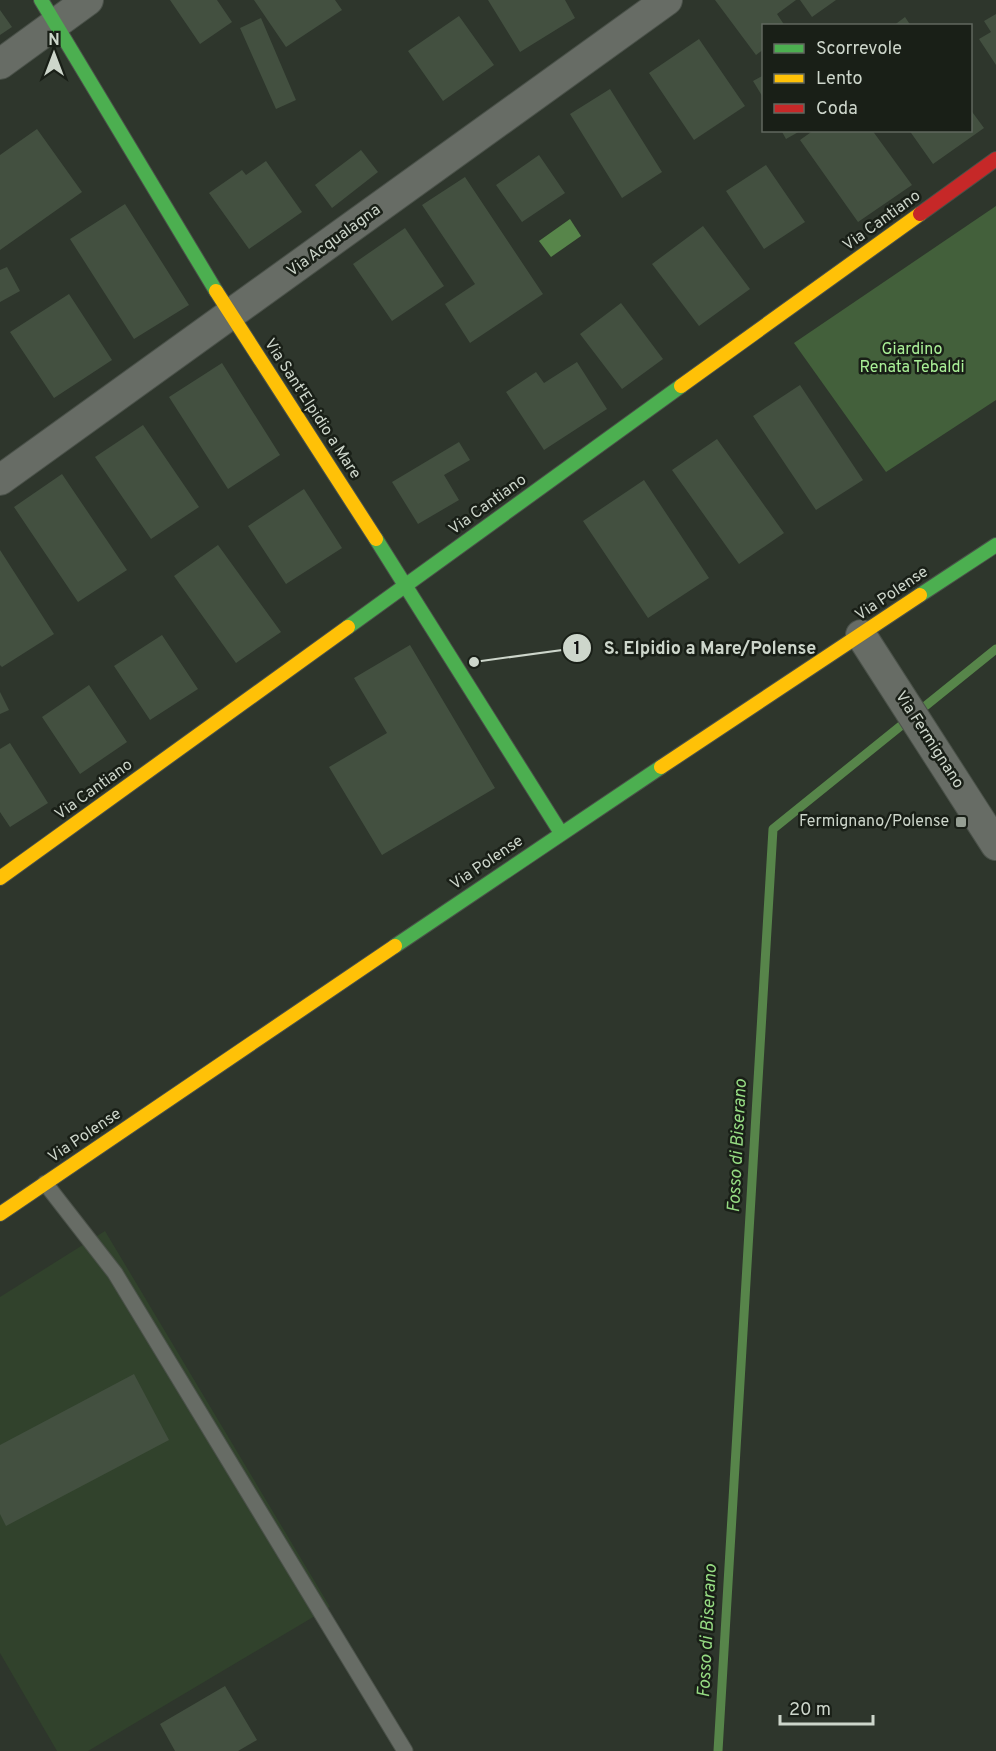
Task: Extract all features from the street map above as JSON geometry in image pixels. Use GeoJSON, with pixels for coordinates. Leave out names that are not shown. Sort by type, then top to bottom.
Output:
{"type":"FeatureCollection","features":[{"type":"Feature","properties":{"kind":"street"},"geometry":{"type":"LineString","coordinates":[[0,64],[48,12],[88,0]]}},
{"type":"Feature","properties":{"kind":"street","name":"Via Acqualagna"},"geometry":{"type":"LineString","coordinates":[[0,480],[667,0]]}},
{"type":"Feature","properties":{"kind":"street","name":"Via Sant'Elpidio a Mare"},"geometry":{"type":"LineString","coordinates":[[48,12],[231,315],[406,585],[561,833]]}},
{"type":"Feature","properties":{"kind":"street","name":"Via Cantiano"},"geometry":{"type":"LineString","coordinates":[[0,878],[996,159]]}},
{"type":"Feature","properties":{"kind":"street","name":"Via Polense"},"geometry":{"type":"LineString","coordinates":[[0,1214],[561,833],[996,545]]}},
{"type":"Feature","properties":{"kind":"street","name":"Via Fermignano"},"geometry":{"type":"LineString","coordinates":[[861,635],[996,845]]}},
{"type":"Feature","properties":{"kind":"lane"},"geometry":{"type":"LineString","coordinates":[[45,1183],[115,1273],[405,1751]]}},
{"type":"Feature","properties":{"kind":"shaded area"},"geometry":{"type":"Polygon","coordinates":[[[570,219],[581,236],[551,257],[539,241],[570,219]]]}},
{"type":"Feature","properties":{"kind":"shaded area"},"geometry":{"type":"Polygon","coordinates":[[[105,1231],[330,1607],[88,1751],[57,1751],[0,1653],[0,1297],[105,1231]]]}},
{"type":"Feature","properties":{"kind":"green space","name":"Giardino Renata Tebaldi"},"geometry":{"type":"Polygon","coordinates":[[[996,206],[996,400],[886,472],[794,343],[996,206]]]}},
{"type":"Feature","properties":{"kind":"building"},"geometry":{"type":"Polygon","coordinates":[[[170,0],[217,0],[232,22],[200,44],[170,0]]]}},
{"type":"Feature","properties":{"kind":"building"},"geometry":{"type":"Polygon","coordinates":[[[254,0],[335,0],[342,10],[286,47],[254,0]]]}},
{"type":"Feature","properties":{"kind":"building"},"geometry":{"type":"Polygon","coordinates":[[[488,0],[565,0],[575,18],[520,52],[488,0]]]}},
{"type":"Feature","properties":{"kind":"building"},"geometry":{"type":"Polygon","coordinates":[[[715,0],[796,0],[777,14],[784,24],[762,24],[762,50],[756,55],[715,0]]]}},
{"type":"Feature","properties":{"kind":"building"},"geometry":{"type":"Polygon","coordinates":[[[800,0],[836,0],[812,17],[800,0]]]}},
{"type":"Feature","properties":{"kind":"building"},"geometry":{"type":"Polygon","coordinates":[[[0,10],[12,27],[0,35],[0,10]]]}},
{"type":"Feature","properties":{"kind":"building"},"geometry":{"type":"Polygon","coordinates":[[[996,14],[996,65],[979,39],[991,32],[984,21],[996,14]]]}},
{"type":"Feature","properties":{"kind":"building"},"geometry":{"type":"Polygon","coordinates":[[[459,16],[494,65],[443,101],[408,51],[459,16]]]}},
{"type":"Feature","properties":{"kind":"building"},"geometry":{"type":"Polygon","coordinates":[[[905,17],[910,24],[896,24],[905,17]]]}},
{"type":"Feature","properties":{"kind":"building"},"geometry":{"type":"Polygon","coordinates":[[[261,18],[296,100],[276,109],[240,28],[261,18]]]}},
{"type":"Feature","properties":{"kind":"building"},"geometry":{"type":"Polygon","coordinates":[[[699,39],[745,106],[694,140],[649,73],[699,39]]]}},
{"type":"Feature","properties":{"kind":"building"},"geometry":{"type":"Polygon","coordinates":[[[762,76],[762,96],[753,81],[762,76]]]}},
{"type":"Feature","properties":{"kind":"building"},"geometry":{"type":"Polygon","coordinates":[[[610,89],[662,172],[622,198],[570,114],[610,89]]]}},
{"type":"Feature","properties":{"kind":"building"},"geometry":{"type":"Polygon","coordinates":[[[972,112],[984,128],[933,164],[910,132],[972,132],[972,112]]]}},
{"type":"Feature","properties":{"kind":"building"},"geometry":{"type":"Polygon","coordinates":[[[37,129],[82,192],[0,250],[0,155],[37,129]]]}},
{"type":"Feature","properties":{"kind":"building"},"geometry":{"type":"Polygon","coordinates":[[[782,132],[798,132],[786,139],[782,132]]]}},
{"type":"Feature","properties":{"kind":"building"},"geometry":{"type":"Polygon","coordinates":[[[811,132],[873,132],[912,185],[858,222],[800,140],[811,132]]]}},
{"type":"Feature","properties":{"kind":"building"},"geometry":{"type":"Polygon","coordinates":[[[361,150],[378,172],[332,208],[315,185],[361,150]]]}},
{"type":"Feature","properties":{"kind":"building"},"geometry":{"type":"Polygon","coordinates":[[[539,155],[565,193],[522,222],[496,185],[539,155]]]}},
{"type":"Feature","properties":{"kind":"building"},"geometry":{"type":"Polygon","coordinates":[[[266,161],[302,212],[249,249],[209,193],[242,170],[246,175],[266,161]]]}},
{"type":"Feature","properties":{"kind":"building"},"geometry":{"type":"Polygon","coordinates":[[[766,165],[805,222],[764,249],[726,191],[766,165]]]}},
{"type":"Feature","properties":{"kind":"building"},"geometry":{"type":"Polygon","coordinates":[[[465,177],[543,294],[470,343],[445,304],[475,284],[422,205],[465,177]]]}},
{"type":"Feature","properties":{"kind":"building"},"geometry":{"type":"Polygon","coordinates":[[[125,204],[189,305],[134,339],[70,239],[125,204]]]}},
{"type":"Feature","properties":{"kind":"building"},"geometry":{"type":"Polygon","coordinates":[[[703,226],[750,289],[699,326],[652,264],[703,226]]]}},
{"type":"Feature","properties":{"kind":"building"},"geometry":{"type":"Polygon","coordinates":[[[405,228],[444,286],[392,321],[353,264],[405,228]]]}},
{"type":"Feature","properties":{"kind":"building"},"geometry":{"type":"Polygon","coordinates":[[[7,267],[20,291],[0,302],[0,270],[7,267]]]}},
{"type":"Feature","properties":{"kind":"building"},"geometry":{"type":"Polygon","coordinates":[[[69,294],[112,360],[54,398],[10,332],[69,294]]]}},
{"type":"Feature","properties":{"kind":"building"},"geometry":{"type":"Polygon","coordinates":[[[621,303],[663,359],[622,389],[580,334],[621,303]]]}},
{"type":"Feature","properties":{"kind":"building"},"geometry":{"type":"Polygon","coordinates":[[[577,362],[607,409],[544,450],[506,392],[536,372],[544,383],[577,362]]]}},
{"type":"Feature","properties":{"kind":"building"},"geometry":{"type":"Polygon","coordinates":[[[222,363],[280,455],[228,489],[169,397],[222,363]]]}},
{"type":"Feature","properties":{"kind":"building"},"geometry":{"type":"Polygon","coordinates":[[[800,385],[863,480],[816,510],[753,416],[800,385]]]}},
{"type":"Feature","properties":{"kind":"building"},"geometry":{"type":"Polygon","coordinates":[[[143,425],[199,507],[151,539],[95,457],[143,425]]]}},
{"type":"Feature","properties":{"kind":"building"},"geometry":{"type":"Polygon","coordinates":[[[717,439],[784,533],[739,564],[672,470],[717,439]]]}},
{"type":"Feature","properties":{"kind":"building"},"geometry":{"type":"Polygon","coordinates":[[[459,442],[470,460],[444,475],[459,500],[418,524],[392,482],[459,442]]]}},
{"type":"Feature","properties":{"kind":"building"},"geometry":{"type":"Polygon","coordinates":[[[62,474],[127,570],[78,602],[14,507],[62,474]]]}},
{"type":"Feature","properties":{"kind":"building"},"geometry":{"type":"Polygon","coordinates":[[[644,480],[709,578],[648,618],[583,521],[644,480]]]}},
{"type":"Feature","properties":{"kind":"building"},"geometry":{"type":"Polygon","coordinates":[[[304,489],[342,548],[286,584],[248,526],[304,489]]]}},
{"type":"Feature","properties":{"kind":"building"},"geometry":{"type":"Polygon","coordinates":[[[218,545],[281,632],[236,663],[174,576],[218,545]]]}},
{"type":"Feature","properties":{"kind":"building"},"geometry":{"type":"Polygon","coordinates":[[[0,550],[54,634],[2,667],[0,665],[0,550]]]}},
{"type":"Feature","properties":{"kind":"building"},"geometry":{"type":"Polygon","coordinates":[[[162,635],[198,689],[150,720],[114,666],[162,635]]]}},
{"type":"Feature","properties":{"kind":"building"},"geometry":{"type":"Polygon","coordinates":[[[410,645],[495,788],[382,855],[329,767],[387,733],[354,678],[410,645]]]}},
{"type":"Feature","properties":{"kind":"building"},"geometry":{"type":"Polygon","coordinates":[[[89,685],[127,742],[80,774],[42,717],[89,685]]]}},
{"type":"Feature","properties":{"kind":"building"},"geometry":{"type":"Polygon","coordinates":[[[0,692],[9,710],[0,714],[0,692]]]}},
{"type":"Feature","properties":{"kind":"building"},"geometry":{"type":"Polygon","coordinates":[[[10,743],[48,803],[10,827],[0,812],[0,749],[10,743]]]}},
{"type":"Feature","properties":{"kind":"building"},"geometry":{"type":"Polygon","coordinates":[[[134,1374],[169,1440],[6,1526],[0,1514],[0,1445],[134,1374]]]}},
{"type":"Feature","properties":{"kind":"building"},"geometry":{"type":"Polygon","coordinates":[[[225,1686],[257,1740],[238,1751],[175,1751],[160,1724],[225,1686]]]}},
{"type":"Feature","properties":{"kind":"waterway","name":"Fosso di Biserano"},"geometry":{"type":"LineString","coordinates":[[718,1751],[773,829],[996,649]]}},
{"type":"Feature","properties":{"kind":"traffic: fast"},"geometry":{"type":"LineString","coordinates":[[41,0],[216,291]]}},
{"type":"Feature","properties":{"kind":"traffic: fast"},"geometry":{"type":"LineString","coordinates":[[348,627],[681,386]]}},
{"type":"Feature","properties":{"kind":"traffic: fast"},"geometry":{"type":"LineString","coordinates":[[376,539],[561,833]]}},
{"type":"Feature","properties":{"kind":"traffic: fast"},"geometry":{"type":"LineString","coordinates":[[920,595],[996,545]]}},
{"type":"Feature","properties":{"kind":"traffic: fast"},"geometry":{"type":"LineString","coordinates":[[395,946],[661,767]]}},
{"type":"Feature","properties":{"kind":"traffic: slow"},"geometry":{"type":"LineString","coordinates":[[681,386],[920,214]]}},
{"type":"Feature","properties":{"kind":"traffic: slow"},"geometry":{"type":"LineString","coordinates":[[216,291],[376,539]]}},
{"type":"Feature","properties":{"kind":"traffic: slow"},"geometry":{"type":"LineString","coordinates":[[661,767],[920,595]]}},
{"type":"Feature","properties":{"kind":"traffic: slow"},"geometry":{"type":"LineString","coordinates":[[0,878],[348,627]]}},
{"type":"Feature","properties":{"kind":"traffic: slow"},"geometry":{"type":"LineString","coordinates":[[0,1214],[395,946]]}},
{"type":"Feature","properties":{"kind":"traffic: jam"},"geometry":{"type":"LineString","coordinates":[[920,214],[996,159]]}},
{"type":"Feature","properties":{"kind":"place","name":"S. Elpidio a Mare/Polense"},"geometry":{"type":"Point","coordinates":[474,662]}},
{"type":"Feature","properties":{"kind":"place","name":"Fermignano/Polense"},"geometry":{"type":"Point","coordinates":[961,822]}}]}
